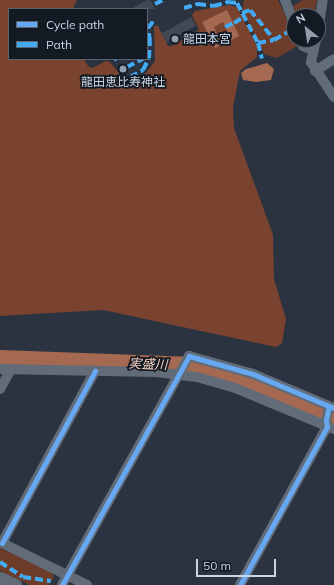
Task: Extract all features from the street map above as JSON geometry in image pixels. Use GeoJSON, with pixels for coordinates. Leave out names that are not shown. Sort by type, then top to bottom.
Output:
{"type":"FeatureCollection","features":[{"type":"Feature","properties":{"kind":"street"},"geometry":{"type":"LineString","coordinates":[[308,48],[313,50],[311,62],[314,71],[334,97]]}},
{"type":"Feature","properties":{"kind":"street"},"geometry":{"type":"LineString","coordinates":[[314,71],[334,59]]}},
{"type":"Feature","properties":{"kind":"street"},"geometry":{"type":"LineString","coordinates":[[65,581],[189,356],[246,372],[332,407],[329,425],[240,585]]}},
{"type":"Feature","properties":{"kind":"street"},"geometry":{"type":"LineString","coordinates":[[0,389],[5,370],[181,372],[235,388],[329,425]]}},
{"type":"Feature","properties":{"kind":"street"},"geometry":{"type":"LineString","coordinates":[[87,585],[65,581],[1,542],[95,371]]}},
{"type":"Feature","properties":{"kind":"street"},"geometry":{"type":"LineString","coordinates":[[0,578],[15,585]]}},
{"type":"Feature","properties":{"kind":"shaded area"},"geometry":{"type":"Polygon","coordinates":[[[0,0],[77,0],[73,8],[8,8],[8,60],[85,60],[88,66],[92,68],[106,61],[110,62],[127,83],[146,73],[155,61],[154,26],[158,26],[168,46],[172,46],[199,30],[192,15],[195,11],[229,5],[237,7],[257,46],[257,57],[240,71],[233,107],[234,128],[273,235],[274,279],[286,319],[282,343],[276,347],[103,310],[0,316],[0,0]]]}},
{"type":"Feature","properties":{"kind":"shaded area"},"geometry":{"type":"Polygon","coordinates":[[[244,0],[278,0],[286,17],[286,48],[294,48],[277,58],[264,54],[242,9],[244,0]]]}},
{"type":"Feature","properties":{"kind":"shaded area"},"geometry":{"type":"Polygon","coordinates":[[[303,0],[317,0],[316,8],[294,8],[293,6],[303,0]]]}},
{"type":"Feature","properties":{"kind":"shaded area"},"geometry":{"type":"Polygon","coordinates":[[[227,10],[239,36],[215,48],[202,22],[227,10]],[[223,22],[214,27],[219,37],[228,32],[223,22]]]}},
{"type":"Feature","properties":{"kind":"shaded area"},"geometry":{"type":"Polygon","coordinates":[[[267,63],[274,69],[271,80],[256,82],[243,80],[241,73],[246,69],[267,63]]]}},
{"type":"Feature","properties":{"kind":"shaded area"},"geometry":{"type":"Polygon","coordinates":[[[0,548],[52,572],[54,577],[49,585],[30,585],[0,571],[0,548]]]}},
{"type":"Feature","properties":{"kind":"building"},"geometry":{"type":"Polygon","coordinates":[[[147,0],[150,0],[155,9],[148,8],[133,8],[147,0]]]}},
{"type":"Feature","properties":{"kind":"building"},"geometry":{"type":"Polygon","coordinates":[[[191,17],[196,26],[166,42],[161,33],[191,17]]]}},
{"type":"Feature","properties":{"kind":"waterway","name":"実盛川"},"geometry":{"type":"LineString","coordinates":[[0,359],[194,366],[334,418]]}},
{"type":"Feature","properties":{"kind":"marked path"},"geometry":{"type":"LineString","coordinates":[[155,4],[163,0]]}},
{"type":"Feature","properties":{"kind":"marked path"},"geometry":{"type":"LineString","coordinates":[[184,8],[198,4],[214,6],[228,2],[237,3],[258,43],[262,59]]}},
{"type":"Feature","properties":{"kind":"marked path"},"geometry":{"type":"LineString","coordinates":[[242,13],[250,10],[274,40],[286,33]]}},
{"type":"Feature","properties":{"kind":"marked path"},"geometry":{"type":"LineString","coordinates":[[234,23],[244,17]]}},
{"type":"Feature","properties":{"kind":"marked path"},"geometry":{"type":"LineString","coordinates":[[148,28],[155,19]]}},
{"type":"Feature","properties":{"kind":"marked path"},"geometry":{"type":"LineString","coordinates":[[225,27],[234,23]]}},
{"type":"Feature","properties":{"kind":"marked path"},"geometry":{"type":"LineString","coordinates":[[148,28],[150,41],[148,42]]}},
{"type":"Feature","properties":{"kind":"marked path"},"geometry":{"type":"LineString","coordinates":[[258,43],[274,40]]}},
{"type":"Feature","properties":{"kind":"marked path"},"geometry":{"type":"LineString","coordinates":[[130,77],[143,70],[149,58],[150,41]]}},
{"type":"Feature","properties":{"kind":"marked path"},"geometry":{"type":"LineString","coordinates":[[127,67],[141,60]]}},
{"type":"Feature","properties":{"kind":"marked path"},"geometry":{"type":"LineString","coordinates":[[0,562],[23,577],[51,581]]}},
{"type":"Feature","properties":{"kind":"cycle path"},"geometry":{"type":"LineString","coordinates":[[62,585],[189,356],[253,374],[334,408]]}},
{"type":"Feature","properties":{"kind":"cycle path"},"geometry":{"type":"LineString","coordinates":[[2,543],[95,371]]}},
{"type":"Feature","properties":{"kind":"cycle path"},"geometry":{"type":"LineString","coordinates":[[240,585],[327,427],[326,420],[329,406]]}},
{"type":"Feature","properties":{"kind":"place","name":"龍田本宮"},"geometry":{"type":"Point","coordinates":[175,39]}},
{"type":"Feature","properties":{"kind":"place","name":"龍田恵比寿神社"},"geometry":{"type":"Point","coordinates":[123,69]}}]}
